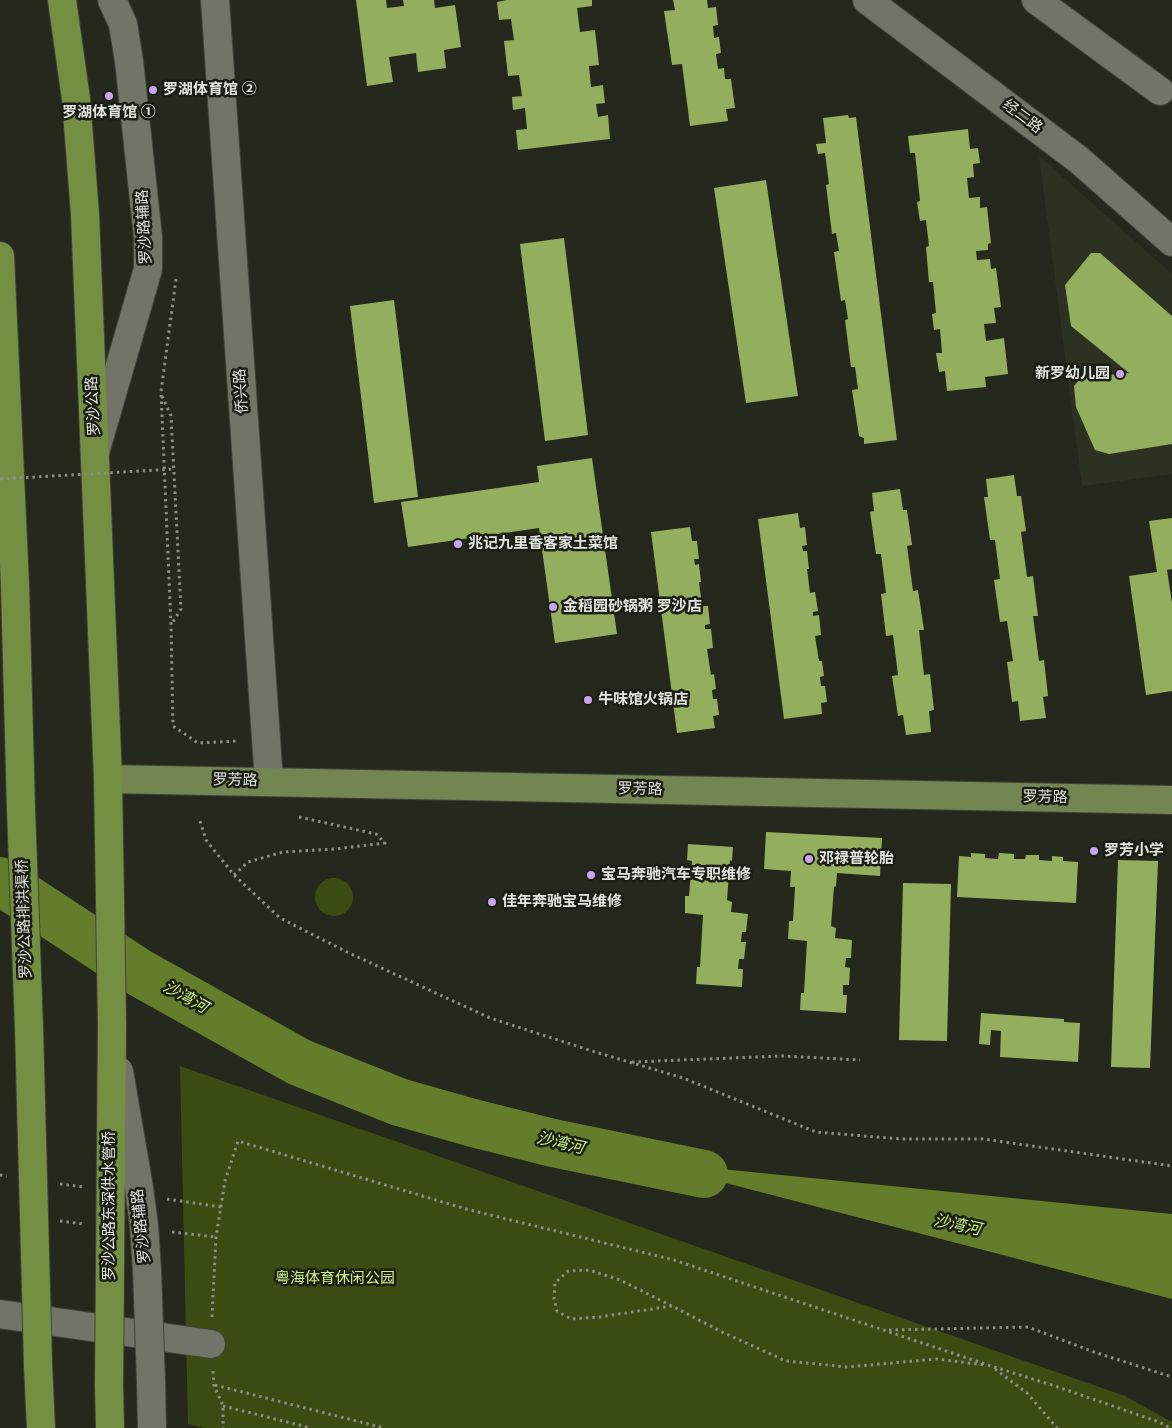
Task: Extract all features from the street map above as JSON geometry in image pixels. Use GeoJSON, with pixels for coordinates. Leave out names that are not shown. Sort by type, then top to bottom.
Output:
{"type":"FeatureCollection","features":[{"type":"Feature","properties":{"kind":"highway","name":"罗沙公路"},"geometry":{"type":"LineString","coordinates":[[62,0],[76,99],[85,214],[108,779],[112,1026]]}},
{"type":"Feature","properties":{"kind":"highway"},"geometry":{"type":"LineString","coordinates":[[0,256],[4,433],[15,586],[21,810]]}},
{"type":"Feature","properties":{"kind":"highway"},"geometry":{"type":"LineString","coordinates":[[0,612],[15,586]]}},
{"type":"Feature","properties":{"kind":"highway"},"geometry":{"type":"LineString","coordinates":[[0,771],[21,810]]}},
{"type":"Feature","properties":{"kind":"highway","name":"罗沙公路排洪渠桥"},"geometry":{"type":"LineString","coordinates":[[21,810],[40,1428]]}},
{"type":"Feature","properties":{"kind":"highway","name":"罗沙公路东深供水管桥"},"geometry":{"type":"LineString","coordinates":[[110,1428],[112,1026]]}},
{"type":"Feature","properties":{"kind":"main road","name":"罗芳路"},"geometry":{"type":"LineString","coordinates":[[108,779],[1172,800]]}},
{"type":"Feature","properties":{"kind":"street","name":"罗沙路辅路"},"geometry":{"type":"LineString","coordinates":[[96,450],[148,269],[148,237],[129,61],[123,24],[112,0]]}},
{"type":"Feature","properties":{"kind":"street","name":"侨兴路"},"geometry":{"type":"LineString","coordinates":[[215,0],[269,782]]}},
{"type":"Feature","properties":{"kind":"street","name":"经二路"},"geometry":{"type":"LineString","coordinates":[[867,0],[1079,160],[1172,242]]}},
{"type":"Feature","properties":{"kind":"street"},"geometry":{"type":"LineString","coordinates":[[1036,0],[1160,91]]}},
{"type":"Feature","properties":{"kind":"street","name":"罗沙路辅路"},"geometry":{"type":"LineString","coordinates":[[112,1026],[144,1225],[152,1428]]}},
{"type":"Feature","properties":{"kind":"street"},"geometry":{"type":"LineString","coordinates":[[0,1314],[211,1344]]}},
{"type":"Feature","properties":{"kind":"path"},"geometry":{"type":"LineString","coordinates":[[161,392],[171,416],[181,609],[171,625],[173,726],[198,743],[266,740]]}},
{"type":"Feature","properties":{"kind":"path"},"geometry":{"type":"LineString","coordinates":[[0,479],[174,469]]}},
{"type":"Feature","properties":{"kind":"path"},"geometry":{"type":"LineString","coordinates":[[234,875],[248,862],[284,852],[386,843],[376,834],[299,818]]}},
{"type":"Feature","properties":{"kind":"path"},"geometry":{"type":"LineString","coordinates":[[200,821],[206,840],[234,875],[280,918],[349,953],[490,1018],[683,1078],[816,1132],[901,1139],[983,1139],[1172,1166]]}},
{"type":"Feature","properties":{"kind":"path"},"geometry":{"type":"LineString","coordinates":[[629,1062],[783,1056],[860,1060]]}},
{"type":"Feature","properties":{"kind":"path"},"geometry":{"type":"LineString","coordinates":[[222,1428],[223,1406],[214,1385],[211,1344],[216,1237],[224,1181],[238,1142],[466,1209],[674,1260],[1069,1391],[1159,1422],[1170,1428]]}},
{"type":"Feature","properties":{"kind":"path"},"geometry":{"type":"LineString","coordinates":[[672,1306],[599,1317],[571,1319],[557,1310],[554,1298],[555,1283],[568,1272],[589,1270],[620,1280],[672,1306],[724,1333],[786,1361],[847,1368],[937,1359],[991,1366],[1027,1393],[1057,1428]]}},
{"type":"Feature","properties":{"kind":"path"},"geometry":{"type":"LineString","coordinates":[[886,1330],[1028,1327],[1094,1352],[1172,1377]]}},
{"type":"Feature","properties":{"kind":"path"},"geometry":{"type":"LineString","coordinates":[[214,1385],[384,1428]]}},
{"type":"Feature","properties":{"kind":"path"},"geometry":{"type":"LineString","coordinates":[[223,1406],[311,1428]]}},
{"type":"Feature","properties":{"kind":"shaded area","name":"新罗幼儿园"},"geometry":{"type":"Polygon","coordinates":[[[1039,156],[1172,274],[1172,474],[1082,486],[1039,156]]]}},
{"type":"Feature","properties":{"kind":"green space"},"geometry":{"type":"Polygon","coordinates":[[[334,878],[348,883],[353,897],[348,911],[334,916],[320,911],[315,897],[320,883],[334,878]]]}},
{"type":"Feature","properties":{"kind":"green space","name":"粤海体育休闲公园"},"geometry":{"type":"Polygon","coordinates":[[[180,1066],[1125,1396],[1172,1422],[1172,1428],[204,1428],[188,1424],[180,1066]]]}},
{"type":"Feature","properties":{"kind":"water"},"geometry":{"type":"Polygon","coordinates":[[[641,1161],[1172,1214],[1172,1299],[641,1161]]]}},
{"type":"Feature","properties":{"kind":"building"},"geometry":{"type":"Polygon","coordinates":[[[356,0],[386,0],[387,8],[404,6],[403,0],[434,0],[435,8],[455,5],[461,47],[444,50],[446,68],[418,72],[416,53],[389,57],[393,82],[367,86],[356,0]]]}},
{"type":"Feature","properties":{"kind":"building"},"geometry":{"type":"Polygon","coordinates":[[[507,0],[592,0],[592,6],[577,8],[580,32],[595,30],[599,65],[589,66],[591,87],[603,85],[605,103],[596,104],[598,117],[608,115],[610,139],[518,150],[516,130],[527,129],[525,108],[513,110],[512,97],[522,96],[519,75],[508,76],[504,41],[514,40],[511,19],[499,20],[497,2],[507,0]]]}},
{"type":"Feature","properties":{"kind":"building"},"geometry":{"type":"Polygon","coordinates":[[[673,0],[707,0],[708,8],[716,7],[718,25],[713,26],[714,38],[719,37],[721,53],[716,54],[718,69],[724,68],[725,79],[731,79],[735,108],[726,109],[728,121],[690,126],[682,64],[672,65],[664,11],[675,10],[673,0]]]}},
{"type":"Feature","properties":{"kind":"building"},"geometry":{"type":"Polygon","coordinates":[[[848,115],[849,118],[856,117],[897,440],[864,444],[864,438],[859,436],[852,390],[858,389],[855,367],[851,367],[845,320],[848,319],[845,300],[841,301],[834,252],[839,251],[836,233],[832,234],[826,185],[829,184],[825,153],[818,154],[816,144],[826,143],[823,118],[848,115]]]}},
{"type":"Feature","properties":{"kind":"building"},"geometry":{"type":"Polygon","coordinates":[[[968,129],[970,149],[978,148],[980,163],[973,164],[974,177],[967,178],[969,198],[980,197],[980,208],[987,207],[991,243],[988,244],[988,250],[976,251],[977,260],[990,259],[991,269],[996,268],[1001,307],[994,308],[996,323],[984,324],[986,341],[1004,338],[1008,374],[985,377],[986,387],[947,391],[945,371],[939,372],[936,353],[942,353],[940,329],[934,330],[932,314],[936,313],[933,282],[929,282],[926,247],[929,246],[926,220],[920,221],[917,202],[920,201],[915,153],[910,153],[908,136],[968,129]]]}},
{"type":"Feature","properties":{"kind":"building"},"geometry":{"type":"Polygon","coordinates":[[[766,180],[798,396],[746,403],[714,188],[766,180]]]}},
{"type":"Feature","properties":{"kind":"building"},"geometry":{"type":"Polygon","coordinates":[[[564,238],[588,435],[545,441],[520,244],[564,238]]]}},
{"type":"Feature","properties":{"kind":"building"},"geometry":{"type":"Polygon","coordinates":[[[1091,253],[1100,253],[1172,316],[1172,444],[1109,454],[1095,450],[1076,407],[1074,386],[1080,379],[1129,373],[1071,326],[1065,285],[1091,253]]]}},
{"type":"Feature","properties":{"kind":"building"},"geometry":{"type":"Polygon","coordinates":[[[394,300],[418,497],[374,503],[350,306],[394,300]]]}},
{"type":"Feature","properties":{"kind":"building"},"geometry":{"type":"Polygon","coordinates":[[[592,458],[617,634],[555,643],[539,528],[408,547],[401,502],[539,482],[537,466],[592,458]]]}},
{"type":"Feature","properties":{"kind":"building"},"geometry":{"type":"Polygon","coordinates":[[[1014,475],[1017,496],[1021,496],[1026,531],[1021,532],[1027,577],[1033,576],[1038,616],[1033,616],[1039,661],[1044,660],[1048,696],[1043,697],[1046,718],[1020,721],[1018,701],[1012,702],[1007,662],[1013,661],[1007,621],[1000,622],[994,580],[1000,579],[995,540],[990,540],[984,497],[988,497],[986,479],[1014,475]]]}},
{"type":"Feature","properties":{"kind":"building"},"geometry":{"type":"Polygon","coordinates":[[[900,489],[903,510],[907,510],[912,545],[907,546],[913,591],[918,590],[924,630],[919,630],[924,675],[930,674],[934,710],[929,711],[931,732],[906,735],[903,715],[898,716],[892,676],[898,675],[893,635],[886,636],[881,594],[886,593],[881,554],[876,554],[870,512],[874,511],[872,493],[900,489]]]}},
{"type":"Feature","properties":{"kind":"building"},"geometry":{"type":"Polygon","coordinates":[[[798,513],[800,528],[805,527],[807,545],[802,546],[803,551],[807,551],[810,593],[815,592],[818,611],[813,612],[813,616],[819,615],[821,635],[815,636],[819,661],[822,661],[824,676],[820,677],[821,686],[825,686],[827,702],[821,703],[822,714],[784,719],[758,519],[798,513]]]}},
{"type":"Feature","properties":{"kind":"building"},"geometry":{"type":"Polygon","coordinates":[[[1172,518],[1172,569],[1167,570],[1172,603],[1172,691],[1146,695],[1129,576],[1157,572],[1149,521],[1172,518]]]}},
{"type":"Feature","properties":{"kind":"building"},"geometry":{"type":"Polygon","coordinates":[[[690,527],[692,541],[697,541],[699,559],[694,559],[695,565],[699,564],[702,606],[708,606],[710,624],[705,625],[705,629],[711,629],[713,648],[707,649],[711,675],[714,674],[716,689],[712,690],[713,699],[717,699],[719,715],[713,716],[715,728],[677,733],[651,532],[690,527]]]}},
{"type":"Feature","properties":{"kind":"building"},"geometry":{"type":"Polygon","coordinates":[[[766,832],[882,838],[880,876],[837,873],[836,886],[834,887],[831,926],[836,928],[835,938],[852,940],[851,958],[846,958],[845,967],[850,968],[849,985],[843,985],[843,995],[847,995],[846,1013],[800,1010],[801,993],[804,993],[807,941],[788,939],[789,921],[793,921],[795,887],[790,887],[791,871],[764,869],[766,832]]]}},
{"type":"Feature","properties":{"kind":"building"},"geometry":{"type":"Polygon","coordinates":[[[688,844],[733,847],[732,861],[730,860],[727,900],[732,902],[731,912],[748,914],[746,932],[742,932],[741,942],[746,942],[744,959],[739,959],[738,969],[743,969],[742,987],[696,984],[697,967],[700,967],[703,915],[685,913],[685,896],[689,896],[692,861],[687,860],[688,844]]]}},
{"type":"Feature","properties":{"kind":"building"},"geometry":{"type":"Polygon","coordinates":[[[971,853],[985,854],[985,858],[998,859],[999,853],[1014,854],[1014,859],[1025,859],[1026,855],[1039,855],[1039,860],[1052,861],[1052,856],[1063,857],[1063,861],[1078,862],[1076,903],[957,897],[959,856],[971,857],[971,853]]]}},
{"type":"Feature","properties":{"kind":"building"},"geometry":{"type":"Polygon","coordinates":[[[1118,860],[1158,861],[1150,1068],[1111,1067],[1118,860]]]}},
{"type":"Feature","properties":{"kind":"building"},"geometry":{"type":"Polygon","coordinates":[[[903,883],[951,884],[947,1041],[899,1040],[903,883]]]}},
{"type":"Feature","properties":{"kind":"building"},"geometry":{"type":"Polygon","coordinates":[[[981,1013],[1064,1019],[1064,1022],[1080,1023],[1078,1062],[1000,1057],[1001,1031],[991,1030],[990,1045],[979,1044],[981,1013]]]}},
{"type":"Feature","properties":{"kind":"waterway","name":"沙湾河"},"geometry":{"type":"LineString","coordinates":[[0,881],[140,973],[299,1062],[399,1102],[473,1123],[553,1143],[704,1174]]}},
{"type":"Feature","properties":{"kind":"place","name":"罗湖体育馆 ②"},"geometry":{"type":"Point","coordinates":[153,90]}},
{"type":"Feature","properties":{"kind":"place","name":"罗湖体育馆 ①"},"geometry":{"type":"Point","coordinates":[109,96]}},
{"type":"Feature","properties":{"kind":"place","name":"新罗幼儿园"},"geometry":{"type":"Point","coordinates":[1120,374]}},
{"type":"Feature","properties":{"kind":"place","name":"兆记九里香客家土菜馆"},"geometry":{"type":"Point","coordinates":[458,544]}},
{"type":"Feature","properties":{"kind":"place","name":"金稻园砂锅粥 罗沙店"},"geometry":{"type":"Point","coordinates":[553,607]}},
{"type":"Feature","properties":{"kind":"place","name":"牛味馆火锅店"},"geometry":{"type":"Point","coordinates":[588,700]}},
{"type":"Feature","properties":{"kind":"place","name":"罗芳小学"},"geometry":{"type":"Point","coordinates":[1094,851]}},
{"type":"Feature","properties":{"kind":"place","name":"邓禄普轮胎"},"geometry":{"type":"Point","coordinates":[809,859]}},
{"type":"Feature","properties":{"kind":"place","name":"宝马奔驰汽车专职维修"},"geometry":{"type":"Point","coordinates":[591,875]}},
{"type":"Feature","properties":{"kind":"place","name":"佳年奔驰宝马维修"},"geometry":{"type":"Point","coordinates":[492,902]}}]}
